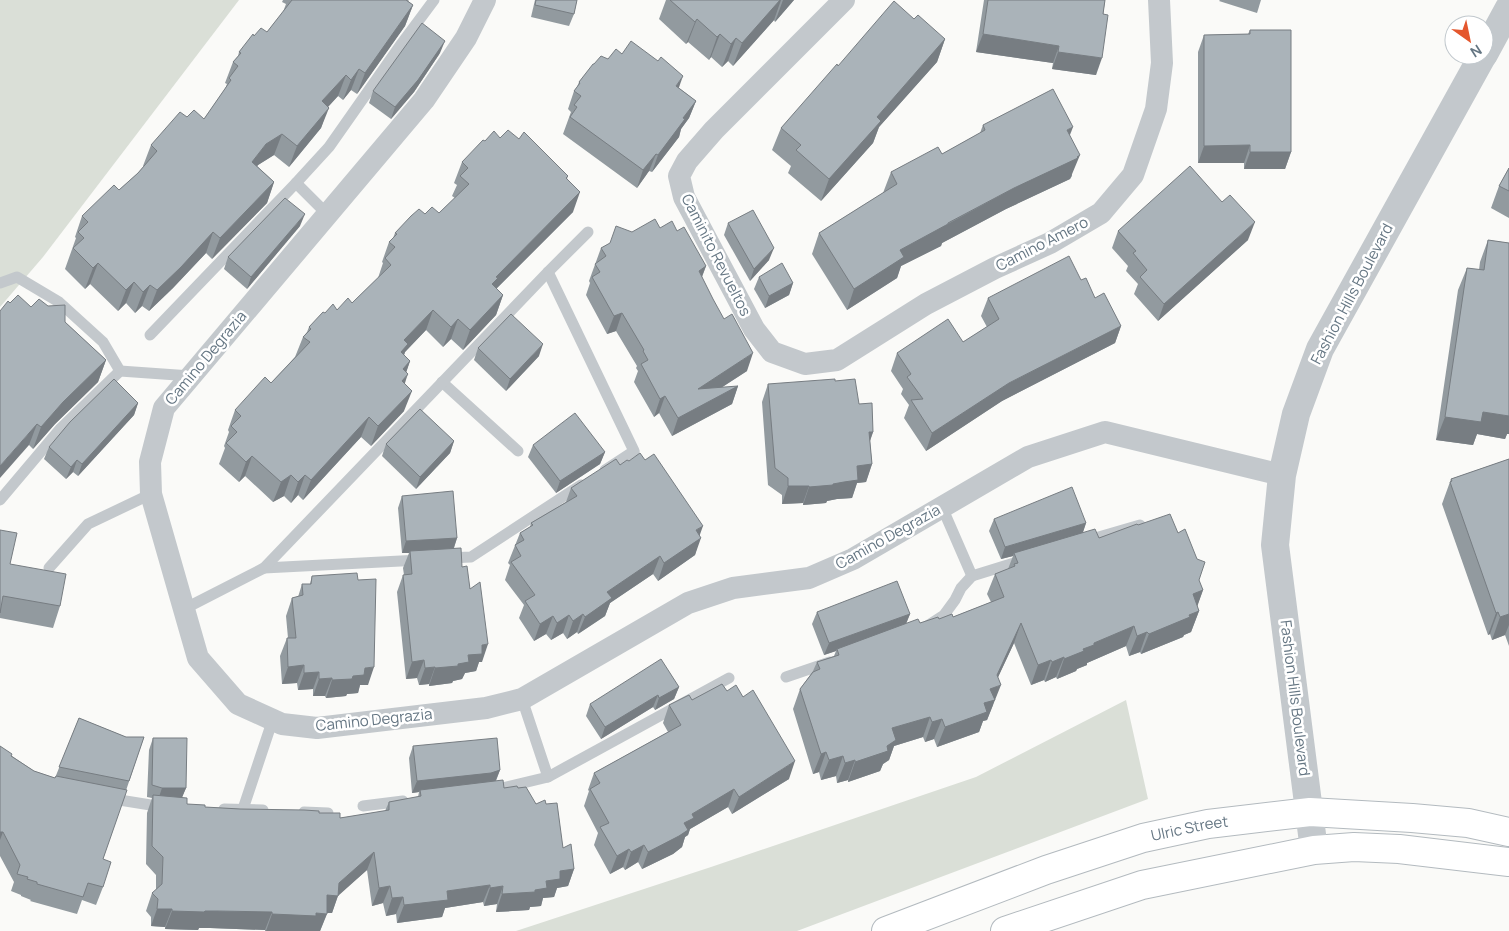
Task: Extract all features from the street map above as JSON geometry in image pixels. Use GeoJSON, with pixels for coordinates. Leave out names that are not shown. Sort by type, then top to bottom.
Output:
{"type":"FeatureCollection","features":[{"type":"Feature","properties":{"kind":"main road","name":"Ulric Street"},"geometry":{"type":"LineString","coordinates":[[886,931],[1046,870],[1143,838],[1208,824],[1310,812],[1412,818],[1468,824],[1509,832]]}},
{"type":"Feature","properties":{"kind":"main road"},"geometry":{"type":"LineString","coordinates":[[1005,931],[1142,885],[1314,850],[1354,847],[1399,849],[1509,862]]}},
{"type":"Feature","properties":{"kind":"street","name":"Camino Degrazia"},"geometry":{"type":"LineString","coordinates":[[485,0],[466,38],[424,100],[164,408],[150,462],[151,494],[198,658],[238,704],[282,724],[316,728],[486,708],[522,699],[688,603],[733,588],[809,578],[853,560],[1028,457],[1105,432],[1282,475]]}},
{"type":"Feature","properties":{"kind":"street","name":"Caminito Revueltos"},"geometry":{"type":"LineString","coordinates":[[837,360],[805,364],[772,352],[754,329],[684,197],[680,176],[687,161],[714,130],[844,0]]}},
{"type":"Feature","properties":{"kind":"street","name":"Camino Amero"},"geometry":{"type":"LineString","coordinates":[[837,360],[926,304],[995,268],[1050,243],[1101,213],[1133,175],[1156,109],[1162,62],[1159,0]]}},
{"type":"Feature","properties":{"kind":"street","name":"Fashion Hills Boulevard"},"geometry":{"type":"LineString","coordinates":[[1494,36],[1509,8]]}},
{"type":"Feature","properties":{"kind":"street","name":"Fashion Hills Boulevard"},"geometry":{"type":"LineString","coordinates":[[1314,850],[1275,545],[1282,475],[1296,414],[1320,349],[1478,65]]}},
{"type":"Feature","properties":{"kind":"lane"},"geometry":{"type":"LineString","coordinates":[[150,335],[329,147],[434,0]]}},
{"type":"Feature","properties":{"kind":"lane"},"geometry":{"type":"LineString","coordinates":[[296,183],[327,214]]}},
{"type":"Feature","properties":{"kind":"lane"},"geometry":{"type":"LineString","coordinates":[[184,609],[264,568],[588,232]]}},
{"type":"Feature","properties":{"kind":"lane"},"geometry":{"type":"LineString","coordinates":[[264,568],[471,557],[634,451],[548,272]]}},
{"type":"Feature","properties":{"kind":"lane"},"geometry":{"type":"LineString","coordinates":[[0,282],[17,277],[59,302],[103,342],[120,372]]}},
{"type":"Feature","properties":{"kind":"lane"},"geometry":{"type":"LineString","coordinates":[[0,500],[60,429],[120,372],[191,376]]}},
{"type":"Feature","properties":{"kind":"lane"},"geometry":{"type":"LineString","coordinates":[[442,382],[518,451]]}},
{"type":"Feature","properties":{"kind":"lane"},"geometry":{"type":"LineString","coordinates":[[49,568],[88,524],[151,494]]}},
{"type":"Feature","properties":{"kind":"lane"},"geometry":{"type":"LineString","coordinates":[[942,507],[972,576]]}},
{"type":"Feature","properties":{"kind":"lane"},"geometry":{"type":"LineString","coordinates":[[1075,545],[1140,524]]}},
{"type":"Feature","properties":{"kind":"lane"},"geometry":{"type":"LineString","coordinates":[[920,628],[929,625],[944,615],[961,588],[972,576],[1037,556]]}},
{"type":"Feature","properties":{"kind":"lane"},"geometry":{"type":"LineString","coordinates":[[786,677],[841,657]]}},
{"type":"Feature","properties":{"kind":"lane"},"geometry":{"type":"LineString","coordinates":[[479,793],[548,777],[729,678]]}},
{"type":"Feature","properties":{"kind":"lane"},"geometry":{"type":"LineString","coordinates":[[522,699],[548,777]]}},
{"type":"Feature","properties":{"kind":"lane"},"geometry":{"type":"LineString","coordinates":[[243,809],[273,719]]}},
{"type":"Feature","properties":{"kind":"lane"},"geometry":{"type":"LineString","coordinates":[[92,794],[158,807],[176,808]]}},
{"type":"Feature","properties":{"kind":"lane"},"geometry":{"type":"LineString","coordinates":[[363,806],[411,800]]}},
{"type":"Feature","properties":{"kind":"lane"},"geometry":{"type":"LineString","coordinates":[[215,809],[272,810]]}},
{"type":"Feature","properties":{"kind":"lane"},"geometry":{"type":"LineString","coordinates":[[291,811],[328,813]]}},
{"type":"Feature","properties":{"kind":"shaded area"},"geometry":{"type":"Polygon","coordinates":[[[0,0],[239,0],[43,257],[0,307],[0,0]]]}},
{"type":"Feature","properties":{"kind":"shaded area"},"geometry":{"type":"Polygon","coordinates":[[[1126,700],[1148,799],[797,931],[516,931],[976,777],[1126,700]]]}},
{"type":"Feature","properties":{"kind":"building"},"geometry":{"type":"Polygon","coordinates":[[[292,0],[406,0],[413,5],[365,73],[359,69],[351,80],[346,75],[322,101],[329,108],[297,146],[282,134],[266,144],[252,162],[274,182],[220,238],[213,232],[157,290],[150,285],[143,292],[134,282],[126,290],[98,263],[93,268],[73,248],[84,238],[78,232],[88,222],[82,216],[114,185],[119,190],[138,173],[157,151],[151,145],[180,112],[187,117],[194,110],[204,119],[231,80],[229,78],[238,66],[233,62],[241,53],[239,52],[253,34],[254,36],[261,28],[267,32],[292,0]]]}},
{"type":"Feature","properties":{"kind":"building"},"geometry":{"type":"Polygon","coordinates":[[[536,0],[577,0],[574,14],[535,5],[536,0]]]}},
{"type":"Feature","properties":{"kind":"building"},"geometry":{"type":"Polygon","coordinates":[[[670,0],[780,0],[742,43],[736,38],[731,44],[720,34],[717,37],[697,19],[695,22],[670,0]]]}},
{"type":"Feature","properties":{"kind":"building"},"geometry":{"type":"Polygon","coordinates":[[[988,0],[1105,0],[1103,14],[1108,15],[1102,58],[1058,52],[1059,46],[983,34],[988,0]]]}},
{"type":"Feature","properties":{"kind":"building"},"geometry":{"type":"Polygon","coordinates":[[[894,1],[914,19],[918,15],[945,39],[877,117],[881,121],[829,179],[796,150],[801,145],[781,128],[894,1]]]}},
{"type":"Feature","properties":{"kind":"building"},"geometry":{"type":"Polygon","coordinates":[[[422,23],[445,41],[418,80],[395,107],[373,91],[422,23]]]}},
{"type":"Feature","properties":{"kind":"building"},"geometry":{"type":"Polygon","coordinates":[[[1250,30],[1291,30],[1291,152],[1250,152],[1250,145],[1204,146],[1204,35],[1250,34],[1250,30]]]}},
{"type":"Feature","properties":{"kind":"building"},"geometry":{"type":"Polygon","coordinates":[[[631,41],[658,61],[661,57],[683,76],[676,86],[696,101],[658,155],[656,154],[643,170],[570,117],[577,107],[574,105],[581,96],[574,91],[593,64],[601,56],[608,59],[616,49],[622,54],[631,41]]]}},
{"type":"Feature","properties":{"kind":"building"},"geometry":{"type":"Polygon","coordinates":[[[1053,89],[1073,127],[1067,130],[1080,155],[1078,158],[1014,188],[900,250],[904,257],[854,289],[819,233],[897,184],[891,172],[938,147],[942,154],[985,130],[983,125],[1053,89]]]}},
{"type":"Feature","properties":{"kind":"building"},"geometry":{"type":"Polygon","coordinates":[[[508,130],[519,139],[524,132],[568,176],[566,178],[580,192],[496,277],[498,278],[492,284],[503,295],[470,330],[458,319],[451,327],[433,310],[404,340],[408,344],[401,352],[410,361],[403,369],[408,374],[402,381],[412,391],[378,426],[369,417],[311,480],[305,475],[298,482],[291,475],[281,482],[252,456],[246,462],[226,443],[237,432],[231,426],[241,416],[235,410],[265,377],[271,383],[310,342],[303,337],[311,329],[309,327],[323,312],[325,313],[333,304],[337,310],[348,298],[352,303],[391,265],[385,258],[395,247],[389,242],[411,216],[419,209],[425,214],[432,207],[439,213],[469,184],[460,176],[468,168],[462,162],[483,140],[485,141],[494,131],[500,138],[508,130]]]}},
{"type":"Feature","properties":{"kind":"building"},"geometry":{"type":"Polygon","coordinates":[[[1190,166],[1222,202],[1230,195],[1255,222],[1164,304],[1140,277],[1147,270],[1133,253],[1136,251],[1118,231],[1190,166]]]}},
{"type":"Feature","properties":{"kind":"building"},"geometry":{"type":"Polygon","coordinates":[[[1509,168],[1509,191],[1499,186],[1509,168]]]}},
{"type":"Feature","properties":{"kind":"building"},"geometry":{"type":"Polygon","coordinates":[[[285,198],[305,214],[251,277],[228,257],[285,198]]]}},
{"type":"Feature","properties":{"kind":"building"},"geometry":{"type":"Polygon","coordinates":[[[753,210],[774,248],[754,269],[728,223],[753,210]]]}},
{"type":"Feature","properties":{"kind":"building"},"geometry":{"type":"Polygon","coordinates":[[[655,219],[660,228],[672,221],[677,231],[684,227],[706,266],[699,271],[713,299],[724,319],[732,314],[753,353],[698,389],[738,386],[678,418],[665,396],[660,399],[641,364],[648,360],[622,313],[614,316],[592,277],[600,272],[595,264],[606,256],[601,248],[610,243],[616,226],[632,232],[655,219]]]}},
{"type":"Feature","properties":{"kind":"building"},"geometry":{"type":"Polygon","coordinates":[[[1488,240],[1509,243],[1509,416],[1483,412],[1481,422],[1445,417],[1467,268],[1484,270],[1488,240]]]}},
{"type":"Feature","properties":{"kind":"building"},"geometry":{"type":"Polygon","coordinates":[[[1069,256],[1081,280],[1086,278],[1095,298],[1104,293],[1121,326],[1009,383],[932,433],[911,400],[923,399],[907,377],[911,374],[897,353],[948,319],[963,342],[999,319],[988,298],[1069,256]]]}},
{"type":"Feature","properties":{"kind":"building"},"geometry":{"type":"Polygon","coordinates":[[[782,263],[793,283],[769,296],[759,277],[782,263]]]}},
{"type":"Feature","properties":{"kind":"building"},"geometry":{"type":"Polygon","coordinates":[[[18,295],[31,307],[39,299],[48,306],[65,305],[65,322],[106,360],[63,402],[41,427],[37,424],[0,466],[0,311],[8,301],[10,303],[18,295]]]}},
{"type":"Feature","properties":{"kind":"building"},"geometry":{"type":"Polygon","coordinates":[[[511,314],[543,344],[510,379],[478,348],[511,314]]]}},
{"type":"Feature","properties":{"kind":"building"},"geometry":{"type":"Polygon","coordinates":[[[114,379],[138,403],[82,464],[77,460],[71,467],[49,447],[70,422],[114,379]]]}},
{"type":"Feature","properties":{"kind":"building"},"geometry":{"type":"Polygon","coordinates":[[[835,379],[835,381],[855,379],[859,404],[872,403],[873,432],[869,432],[872,464],[857,466],[858,480],[833,485],[788,486],[788,478],[775,468],[768,384],[835,379]]]}},
{"type":"Feature","properties":{"kind":"building"},"geometry":{"type":"Polygon","coordinates":[[[420,409],[454,441],[420,477],[386,444],[420,409]]]}},
{"type":"Feature","properties":{"kind":"building"},"geometry":{"type":"Polygon","coordinates":[[[575,413],[605,452],[560,481],[533,445],[575,413]]]}},
{"type":"Feature","properties":{"kind":"building"},"geometry":{"type":"Polygon","coordinates":[[[640,453],[645,460],[654,454],[703,526],[696,530],[701,538],[664,563],[660,556],[607,592],[612,598],[585,617],[583,614],[573,621],[569,615],[557,623],[553,616],[540,624],[525,601],[535,595],[511,562],[521,556],[515,545],[524,540],[520,533],[533,525],[531,523],[577,496],[571,488],[616,459],[620,465],[640,453]]]}},
{"type":"Feature","properties":{"kind":"building"},"geometry":{"type":"Polygon","coordinates":[[[1509,459],[1509,614],[1500,617],[1498,612],[1496,613],[1450,482],[1452,481],[1451,479],[1509,459]]]}},
{"type":"Feature","properties":{"kind":"building"},"geometry":{"type":"Polygon","coordinates":[[[1072,487],[1086,523],[1005,547],[994,519],[1072,487]]]}},
{"type":"Feature","properties":{"kind":"building"},"geometry":{"type":"Polygon","coordinates":[[[453,491],[457,538],[406,541],[402,496],[453,491]]]}},
{"type":"Feature","properties":{"kind":"building"},"geometry":{"type":"Polygon","coordinates":[[[1170,514],[1178,533],[1185,529],[1197,559],[1205,562],[1199,580],[1203,590],[1193,594],[1199,611],[1189,615],[1190,617],[1149,634],[1147,632],[1137,636],[1134,626],[1094,643],[1094,645],[1083,649],[1084,651],[1064,659],[1064,657],[1038,665],[1021,623],[997,675],[1001,685],[990,689],[995,700],[984,703],[987,712],[945,727],[942,719],[932,722],[930,717],[892,728],[896,740],[887,746],[888,751],[855,762],[855,760],[845,763],[843,756],[829,760],[826,752],[821,754],[800,689],[813,672],[820,669],[817,662],[839,655],[837,649],[918,619],[920,623],[952,614],[953,617],[1004,597],[995,574],[1018,563],[1014,553],[1095,529],[1099,538],[1170,514]]]}},
{"type":"Feature","properties":{"kind":"building"},"geometry":{"type":"Polygon","coordinates":[[[0,530],[17,533],[10,564],[66,574],[60,606],[3,596],[0,613],[0,530]]]}},
{"type":"Feature","properties":{"kind":"building"},"geometry":{"type":"Polygon","coordinates":[[[461,548],[462,567],[467,566],[470,589],[480,582],[488,644],[482,645],[482,654],[468,655],[469,662],[458,664],[458,666],[425,668],[424,660],[412,662],[403,575],[412,574],[410,551],[461,548]]]}},
{"type":"Feature","properties":{"kind":"building"},"geometry":{"type":"Polygon","coordinates":[[[357,573],[358,580],[376,579],[374,667],[365,668],[364,675],[353,676],[352,679],[332,680],[332,678],[319,679],[319,672],[304,673],[304,665],[288,667],[287,638],[296,638],[292,598],[303,595],[302,584],[311,584],[312,576],[357,573]]]}},
{"type":"Feature","properties":{"kind":"building"},"geometry":{"type":"Polygon","coordinates":[[[897,581],[910,614],[829,643],[817,612],[897,581]]]}},
{"type":"Feature","properties":{"kind":"building"},"geometry":{"type":"Polygon","coordinates":[[[661,659],[679,687],[659,698],[658,695],[605,727],[590,704],[661,659]]]}},
{"type":"Feature","properties":{"kind":"building"},"geometry":{"type":"Polygon","coordinates":[[[722,684],[727,691],[736,685],[743,697],[753,690],[795,761],[739,797],[734,789],[692,814],[694,818],[684,823],[688,830],[679,836],[648,852],[644,845],[631,852],[629,849],[617,856],[600,827],[609,823],[590,789],[600,783],[594,773],[681,725],[669,705],[689,695],[692,700],[722,684]]]}},
{"type":"Feature","properties":{"kind":"building"},"geometry":{"type":"Polygon","coordinates":[[[79,718],[126,737],[144,737],[129,781],[59,767],[79,718]]]}},
{"type":"Feature","properties":{"kind":"building"},"geometry":{"type":"Polygon","coordinates":[[[153,738],[187,738],[186,788],[162,788],[152,785],[153,738]]]}},
{"type":"Feature","properties":{"kind":"building"},"geometry":{"type":"Polygon","coordinates":[[[497,738],[500,770],[491,773],[417,781],[413,746],[497,738]]]}},
{"type":"Feature","properties":{"kind":"building"},"geometry":{"type":"Polygon","coordinates":[[[0,746],[12,754],[11,756],[34,771],[55,778],[56,776],[127,790],[103,859],[111,862],[103,887],[88,883],[83,897],[37,884],[37,882],[27,879],[28,877],[17,874],[20,865],[3,832],[0,832],[0,746]]]}},
{"type":"Feature","properties":{"kind":"building"},"geometry":{"type":"Polygon","coordinates":[[[503,780],[504,788],[526,787],[536,804],[545,800],[546,804],[557,803],[563,848],[571,844],[574,869],[560,871],[560,879],[546,881],[547,888],[535,890],[535,892],[502,894],[503,886],[490,888],[490,885],[447,891],[448,900],[404,905],[403,897],[392,898],[390,886],[379,888],[374,852],[339,883],[338,896],[327,895],[327,914],[316,913],[316,916],[272,914],[272,912],[204,912],[157,909],[158,899],[152,893],[162,884],[163,857],[152,846],[153,795],[187,798],[187,804],[205,805],[205,807],[319,811],[319,813],[340,813],[340,818],[389,810],[389,802],[421,796],[420,790],[503,780]]]}}]}
